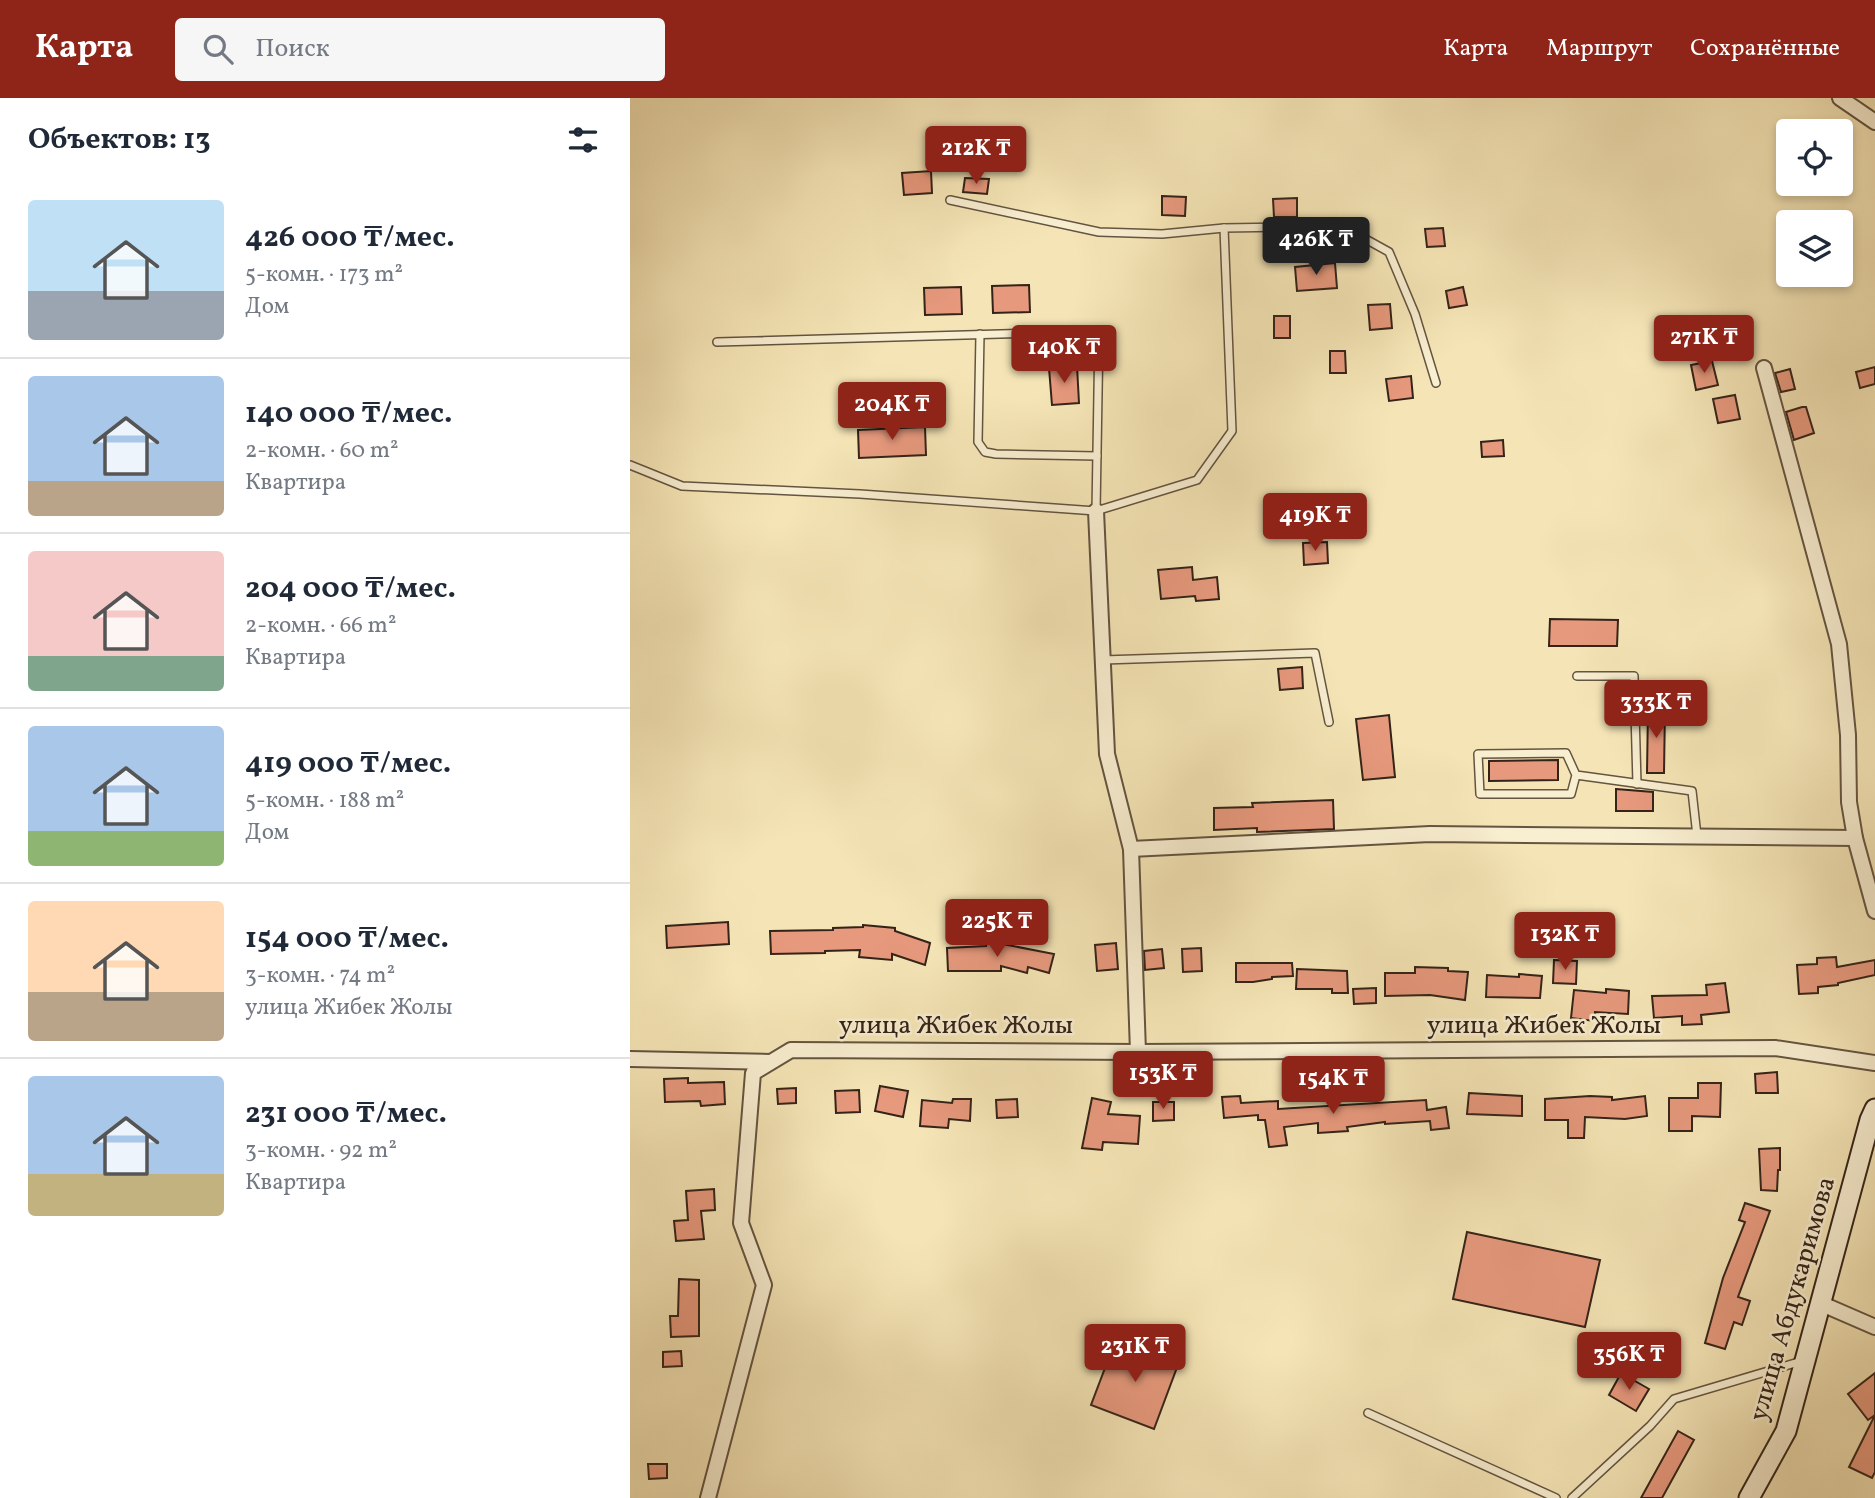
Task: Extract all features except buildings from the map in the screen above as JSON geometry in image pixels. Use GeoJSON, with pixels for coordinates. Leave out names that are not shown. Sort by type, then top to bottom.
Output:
{"type":"FeatureCollection","features":[{"type":"Feature","properties":{"kind":"main road","name":"улица Абдукаримова"},"geometry":{"type":"LineString","coordinates":[[1749,1498],[1786,1432],[1875,1109]]}},
{"type":"Feature","properties":{"kind":"street"},"geometry":{"type":"LineString","coordinates":[[1840,98],[1875,122]]}},
{"type":"Feature","properties":{"kind":"street"},"geometry":{"type":"LineString","coordinates":[[1764,368],[1839,644],[1848,735],[1849,802],[1855,838],[1875,911]]}},
{"type":"Feature","properties":{"kind":"street"},"geometry":{"type":"LineString","coordinates":[[1097,511],[1107,754],[1131,849],[1138,1052]]}},
{"type":"Feature","properties":{"kind":"street"},"geometry":{"type":"LineString","coordinates":[[1131,849],[1430,834],[1855,838]]}},
{"type":"Feature","properties":{"kind":"street","name":"улица Жибек Жолы"},"geometry":{"type":"LineString","coordinates":[[772,1062],[791,1050],[1138,1052],[1775,1048],[1875,1063]]}},
{"type":"Feature","properties":{"kind":"street"},"geometry":{"type":"LineString","coordinates":[[630,1059],[772,1062]]}},
{"type":"Feature","properties":{"kind":"street"},"geometry":{"type":"LineString","coordinates":[[708,1498],[765,1285],[741,1223],[752,1073],[772,1062]]}},
{"type":"Feature","properties":{"kind":"street"},"geometry":{"type":"LineString","coordinates":[[1822,1304],[1875,1327]]}},
{"type":"Feature","properties":{"kind":"lane"},"geometry":{"type":"LineString","coordinates":[[950,200],[1099,232],[1162,234],[1224,228],[1342,226],[1389,252],[1416,314],[1436,383]]}},
{"type":"Feature","properties":{"kind":"lane"},"geometry":{"type":"LineString","coordinates":[[630,465],[682,486],[860,494],[1097,511],[1197,480],[1232,431],[1224,228]]}},
{"type":"Feature","properties":{"kind":"lane"},"geometry":{"type":"LineString","coordinates":[[716,342],[980,334],[1098,334],[1097,511]]}},
{"type":"Feature","properties":{"kind":"lane"},"geometry":{"type":"LineString","coordinates":[[980,334],[978,442],[985,452],[1097,456]]}},
{"type":"Feature","properties":{"kind":"lane"},"geometry":{"type":"LineString","coordinates":[[1102,660],[1315,653],[1329,722]]}},
{"type":"Feature","properties":{"kind":"lane"},"geometry":{"type":"LineString","coordinates":[[1577,676],[1634,676],[1637,783]]}},
{"type":"Feature","properties":{"kind":"lane"},"geometry":{"type":"LineString","coordinates":[[1566,753],[1576,775],[1571,794],[1480,794],[1478,754],[1566,753]]}},
{"type":"Feature","properties":{"kind":"lane"},"geometry":{"type":"LineString","coordinates":[[1576,775],[1692,791],[1697,837]]}},
{"type":"Feature","properties":{"kind":"lane"},"geometry":{"type":"LineString","coordinates":[[1572,1498],[1650,1426],[1674,1399],[1806,1360]]}},
{"type":"Feature","properties":{"kind":"lane"},"geometry":{"type":"LineString","coordinates":[[1368,1413],[1556,1498]]}}]}
